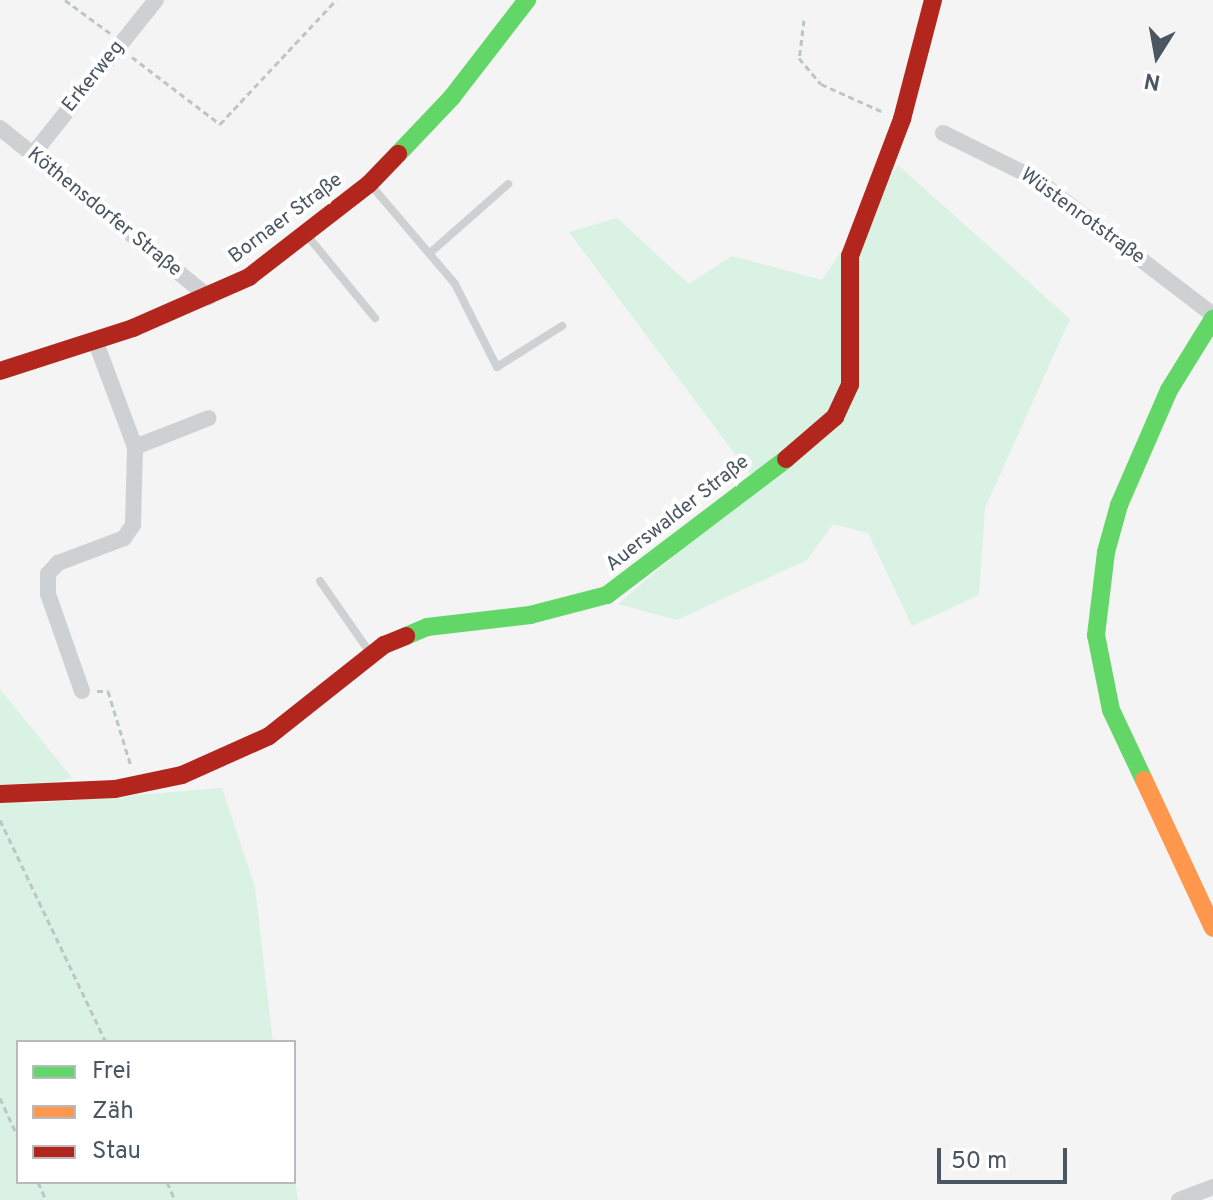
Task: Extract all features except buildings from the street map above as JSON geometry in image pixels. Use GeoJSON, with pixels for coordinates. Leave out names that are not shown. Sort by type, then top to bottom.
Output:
{"type":"FeatureCollection","features":[{"type":"Feature","properties":{"kind":"street","name":"Erkerweg"},"geometry":{"type":"LineString","coordinates":[[33,154],[156,0]]}},
{"type":"Feature","properties":{"kind":"street","name":"Bornaer Straße"},"geometry":{"type":"LineString","coordinates":[[0,371],[95,340],[209,297],[249,277],[369,184],[452,97],[527,0]]}},
{"type":"Feature","properties":{"kind":"street","name":"Auerswalder Straße"},"geometry":{"type":"LineString","coordinates":[[0,794],[137,785],[182,775],[269,736],[371,655],[427,627],[530,615],[607,595],[639,576],[835,417],[850,385],[850,256],[902,119],[933,0]]}},
{"type":"Feature","properties":{"kind":"street","name":"Köthensdorfer Straße"},"geometry":{"type":"LineString","coordinates":[[0,128],[209,297]]}},
{"type":"Feature","properties":{"kind":"street","name":"Wüstenrotstraße"},"geometry":{"type":"LineString","coordinates":[[943,133],[1036,179],[1213,317]]}},
{"type":"Feature","properties":{"kind":"street"},"geometry":{"type":"LineString","coordinates":[[1213,317],[1169,390],[1119,505],[1106,552],[1096,635],[1111,710],[1213,928]]}},
{"type":"Feature","properties":{"kind":"street"},"geometry":{"type":"LineString","coordinates":[[82,691],[48,594],[48,574],[58,563],[124,538],[133,525],[135,447],[95,340]]}},
{"type":"Feature","properties":{"kind":"street"},"geometry":{"type":"LineString","coordinates":[[135,447],[209,418]]}},
{"type":"Feature","properties":{"kind":"street"},"geometry":{"type":"LineString","coordinates":[[1179,1200],[1213,1187]]}},
{"type":"Feature","properties":{"kind":"lane"},"geometry":{"type":"LineString","coordinates":[[369,184],[431,252],[455,284],[497,367],[562,326]]}},
{"type":"Feature","properties":{"kind":"lane"},"geometry":{"type":"LineString","coordinates":[[431,252],[508,184]]}},
{"type":"Feature","properties":{"kind":"lane"},"geometry":{"type":"LineString","coordinates":[[306,233],[375,318]]}},
{"type":"Feature","properties":{"kind":"lane"},"geometry":{"type":"LineString","coordinates":[[320,581],[371,655]]}},
{"type":"Feature","properties":{"kind":"path"},"geometry":{"type":"LineString","coordinates":[[65,0],[220,124],[336,0]]}},
{"type":"Feature","properties":{"kind":"path"},"geometry":{"type":"LineString","coordinates":[[804,20],[799,58],[821,84],[902,119]]}},
{"type":"Feature","properties":{"kind":"path"},"geometry":{"type":"LineString","coordinates":[[82,691],[108,691],[137,785]]}},
{"type":"Feature","properties":{"kind":"path"},"geometry":{"type":"LineString","coordinates":[[0,820],[105,1040]]}},
{"type":"Feature","properties":{"kind":"path"},"geometry":{"type":"LineString","coordinates":[[0,1098],[16,1133]]}},
{"type":"Feature","properties":{"kind":"green space"},"geometry":{"type":"Polygon","coordinates":[[[898,165],[1070,319],[985,508],[979,595],[912,626],[868,533],[833,524],[807,560],[677,620],[618,604],[758,485],[569,232],[617,218],[689,284],[732,256],[822,280],[898,165]]]}},
{"type":"Feature","properties":{"kind":"green space"},"geometry":{"type":"Polygon","coordinates":[[[0,689],[72,778],[15,791],[26,804],[222,788],[255,887],[273,1040],[16,1040],[16,1184],[296,1184],[298,1200],[0,1200],[0,689]]]}},
{"type":"Feature","properties":{"kind":"traffic: fast"},"geometry":{"type":"LineString","coordinates":[[398,154],[452,97],[527,0]]}},
{"type":"Feature","properties":{"kind":"traffic: fast"},"geometry":{"type":"LineString","coordinates":[[1144,780],[1111,710],[1096,635],[1106,552],[1119,505],[1169,390],[1213,319]]}},
{"type":"Feature","properties":{"kind":"traffic: fast"},"geometry":{"type":"LineString","coordinates":[[406,636],[427,627],[530,615],[607,595],[786,459]]}},
{"type":"Feature","properties":{"kind":"traffic: slow"},"geometry":{"type":"LineString","coordinates":[[1144,780],[1213,928]]}},
{"type":"Feature","properties":{"kind":"traffic: jam"},"geometry":{"type":"LineString","coordinates":[[786,459],[835,417],[850,385],[850,256],[902,119],[933,0]]}},
{"type":"Feature","properties":{"kind":"traffic: jam"},"geometry":{"type":"LineString","coordinates":[[0,371],[133,328],[249,277],[369,184],[398,154]]}},
{"type":"Feature","properties":{"kind":"traffic: jam"},"geometry":{"type":"LineString","coordinates":[[0,794],[115,789],[182,775],[269,736],[384,645],[406,636]]}}]}
